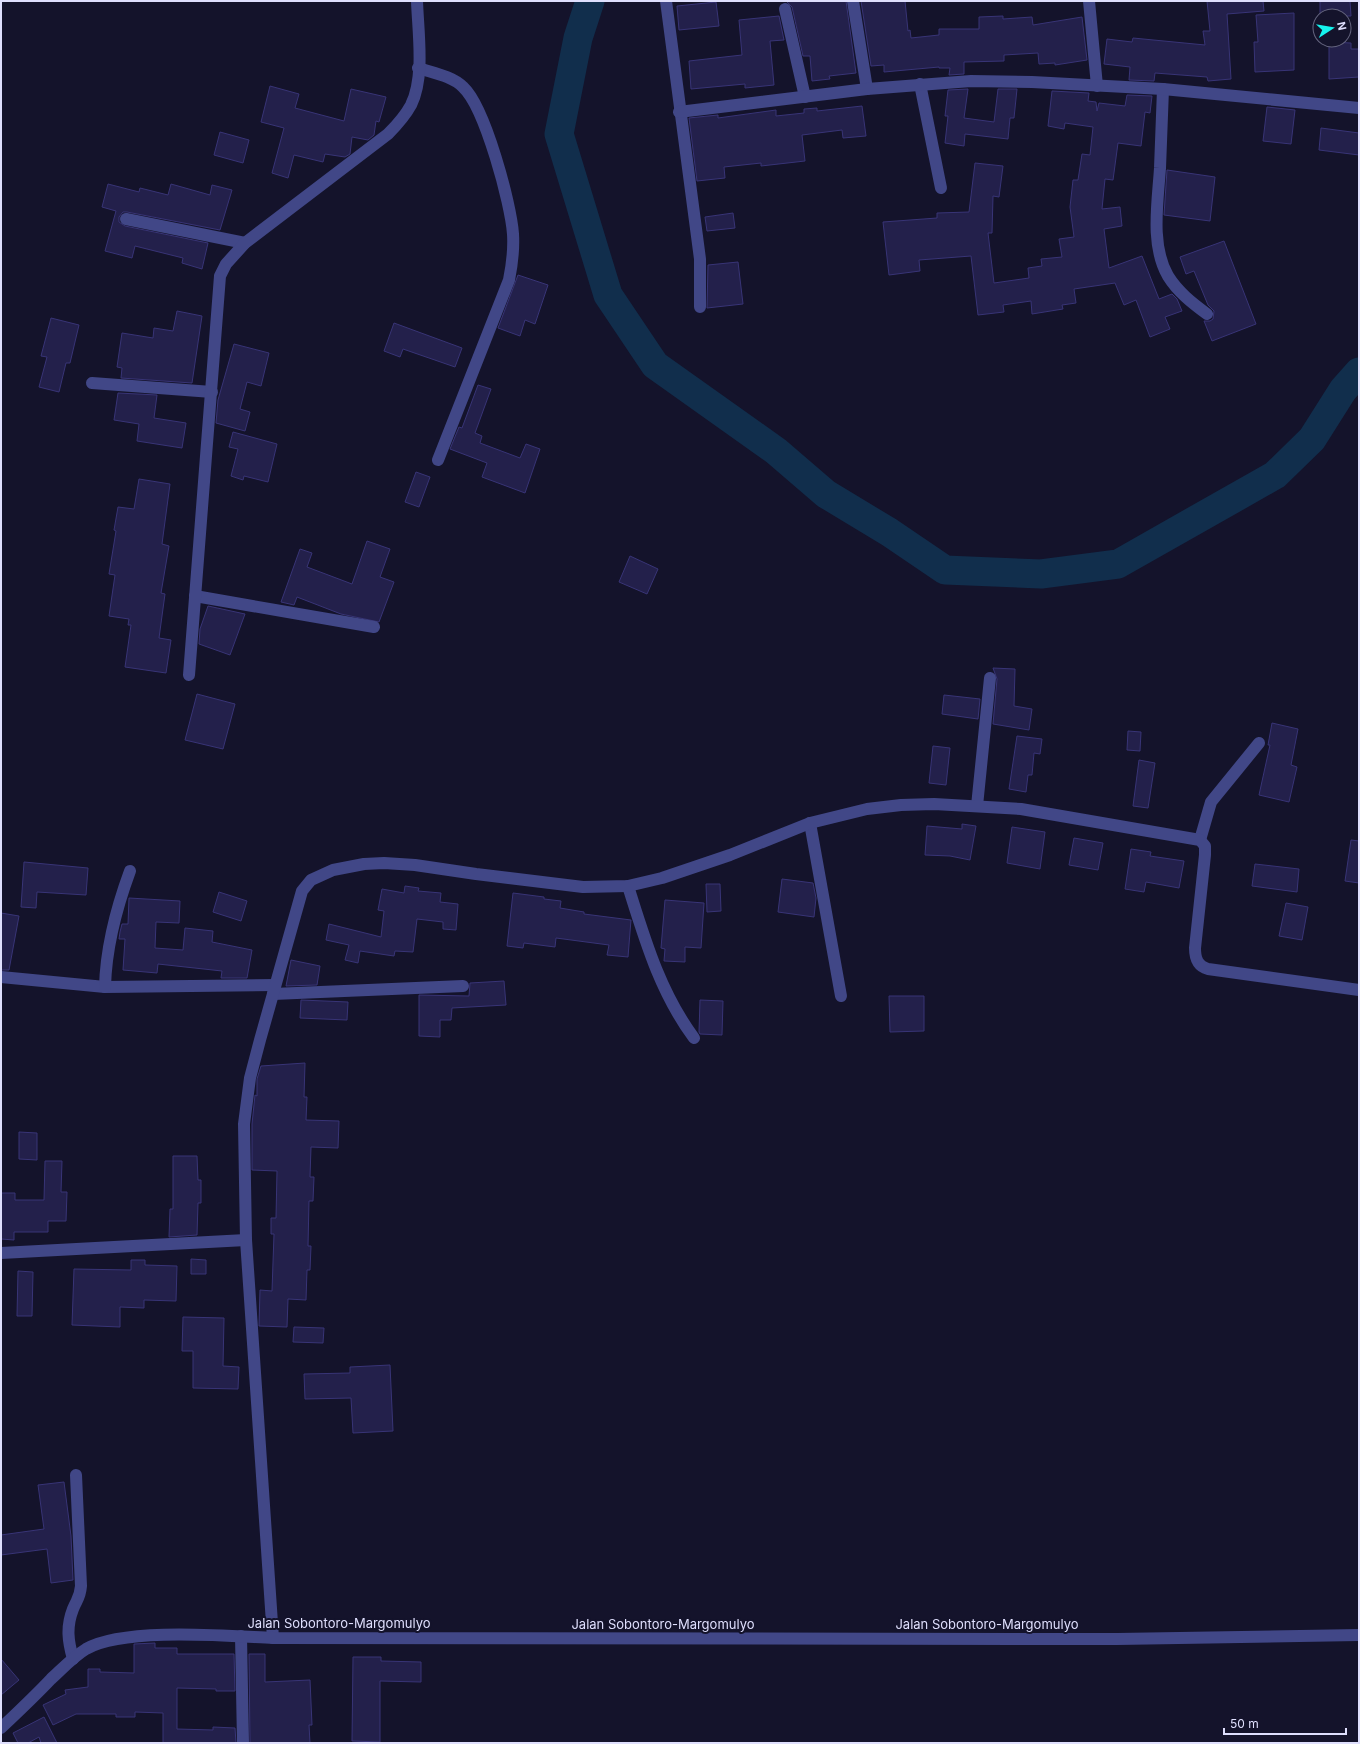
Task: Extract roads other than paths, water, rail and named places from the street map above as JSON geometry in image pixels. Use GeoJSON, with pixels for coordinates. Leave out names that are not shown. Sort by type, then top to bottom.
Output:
{"type":"FeatureCollection","features":[{"type":"Feature","properties":{"kind":"street"},"geometry":{"type":"LineString","coordinates":[[189,675],[220,276],[226,264],[245,244],[388,134],[402,120],[411,105],[416,87],[418,68],[417,1]]}},
{"type":"Feature","properties":{"kind":"street"},"geometry":{"type":"LineString","coordinates":[[666,1],[679,112],[700,259],[700,307]]}},
{"type":"Feature","properties":{"kind":"street"},"geometry":{"type":"LineString","coordinates":[[853,1],[867,89]]}},
{"type":"Feature","properties":{"kind":"street"},"geometry":{"type":"LineString","coordinates":[[1089,1],[1097,86]]}},
{"type":"Feature","properties":{"kind":"street"},"geometry":{"type":"LineString","coordinates":[[785,9],[805,97]]}},
{"type":"Feature","properties":{"kind":"street"},"geometry":{"type":"LineString","coordinates":[[418,68],[454,81],[462,86],[474,101],[499,166],[513,234],[513,260],[509,280],[438,460]]}},
{"type":"Feature","properties":{"kind":"street"},"geometry":{"type":"LineString","coordinates":[[679,112],[867,89],[920,84],[971,82],[1032,82],[1163,89],[1359,108]]}},
{"type":"Feature","properties":{"kind":"street"},"geometry":{"type":"LineString","coordinates":[[920,84],[941,188]]}},
{"type":"Feature","properties":{"kind":"street"},"geometry":{"type":"LineString","coordinates":[[1163,89],[1158,203],[1160,252],[1168,276],[1186,299],[1207,314]]}},
{"type":"Feature","properties":{"kind":"street"},"geometry":{"type":"LineString","coordinates":[[126,219],[245,244]]}},
{"type":"Feature","properties":{"kind":"street"},"geometry":{"type":"LineString","coordinates":[[92,384],[212,392]]}},
{"type":"Feature","properties":{"kind":"street"},"geometry":{"type":"LineString","coordinates":[[196,596],[374,627]]}},
{"type":"Feature","properties":{"kind":"street"},"geometry":{"type":"LineString","coordinates":[[977,806],[990,678]]}},
{"type":"Feature","properties":{"kind":"street"},"geometry":{"type":"LineString","coordinates":[[1200,840],[1210,802],[1259,743]]}},
{"type":"Feature","properties":{"kind":"street"},"geometry":{"type":"LineString","coordinates":[[273,1638],[246,1240],[244,1170],[245,1108],[250,1078],[304,887],[316,877],[343,867],[377,863],[415,865],[583,888],[628,886],[662,878],[730,856],[810,823],[842,814],[884,806],[934,804],[1021,809],[1200,840],[1205,846],[1205,855],[1195,957],[1200,965],[1208,969],[1359,990]]}},
{"type":"Feature","properties":{"kind":"street"},"geometry":{"type":"LineString","coordinates":[[810,823],[841,996]]}},
{"type":"Feature","properties":{"kind":"street"},"geometry":{"type":"LineString","coordinates":[[105,987],[106,967],[114,920],[130,871]]}},
{"type":"Feature","properties":{"kind":"street"},"geometry":{"type":"LineString","coordinates":[[628,886],[659,978],[680,1020],[694,1038]]}},
{"type":"Feature","properties":{"kind":"street"},"geometry":{"type":"LineString","coordinates":[[1,977],[105,987],[274,990],[463,986]]}},
{"type":"Feature","properties":{"kind":"street"},"geometry":{"type":"LineString","coordinates":[[1,1253],[246,1240]]}},
{"type":"Feature","properties":{"kind":"street"},"geometry":{"type":"LineString","coordinates":[[73,1659],[68,1643],[67,1630],[74,1607],[80,1598],[81,1586],[76,1475]]}},
{"type":"Feature","properties":{"kind":"street","name":"Jalan Sobontoro-Margomulyo"},"geometry":{"type":"LineString","coordinates":[[1,1728],[73,1659],[87,1649],[104,1642],[119,1639],[170,1635],[273,1638],[1117,1639],[1359,1635]]}},
{"type":"Feature","properties":{"kind":"street"},"geometry":{"type":"LineString","coordinates":[[241,1636],[243,1743]]}},
{"type":"Feature","properties":{"kind":"waterway"},"geometry":{"type":"LineString","coordinates":[[590,1],[578,38],[559,134],[608,295],[655,365],[776,451],[826,494],[889,532],[945,570],[1041,574],[1118,564],[1275,475],[1312,439],[1343,390],[1359,372]]}}]}
